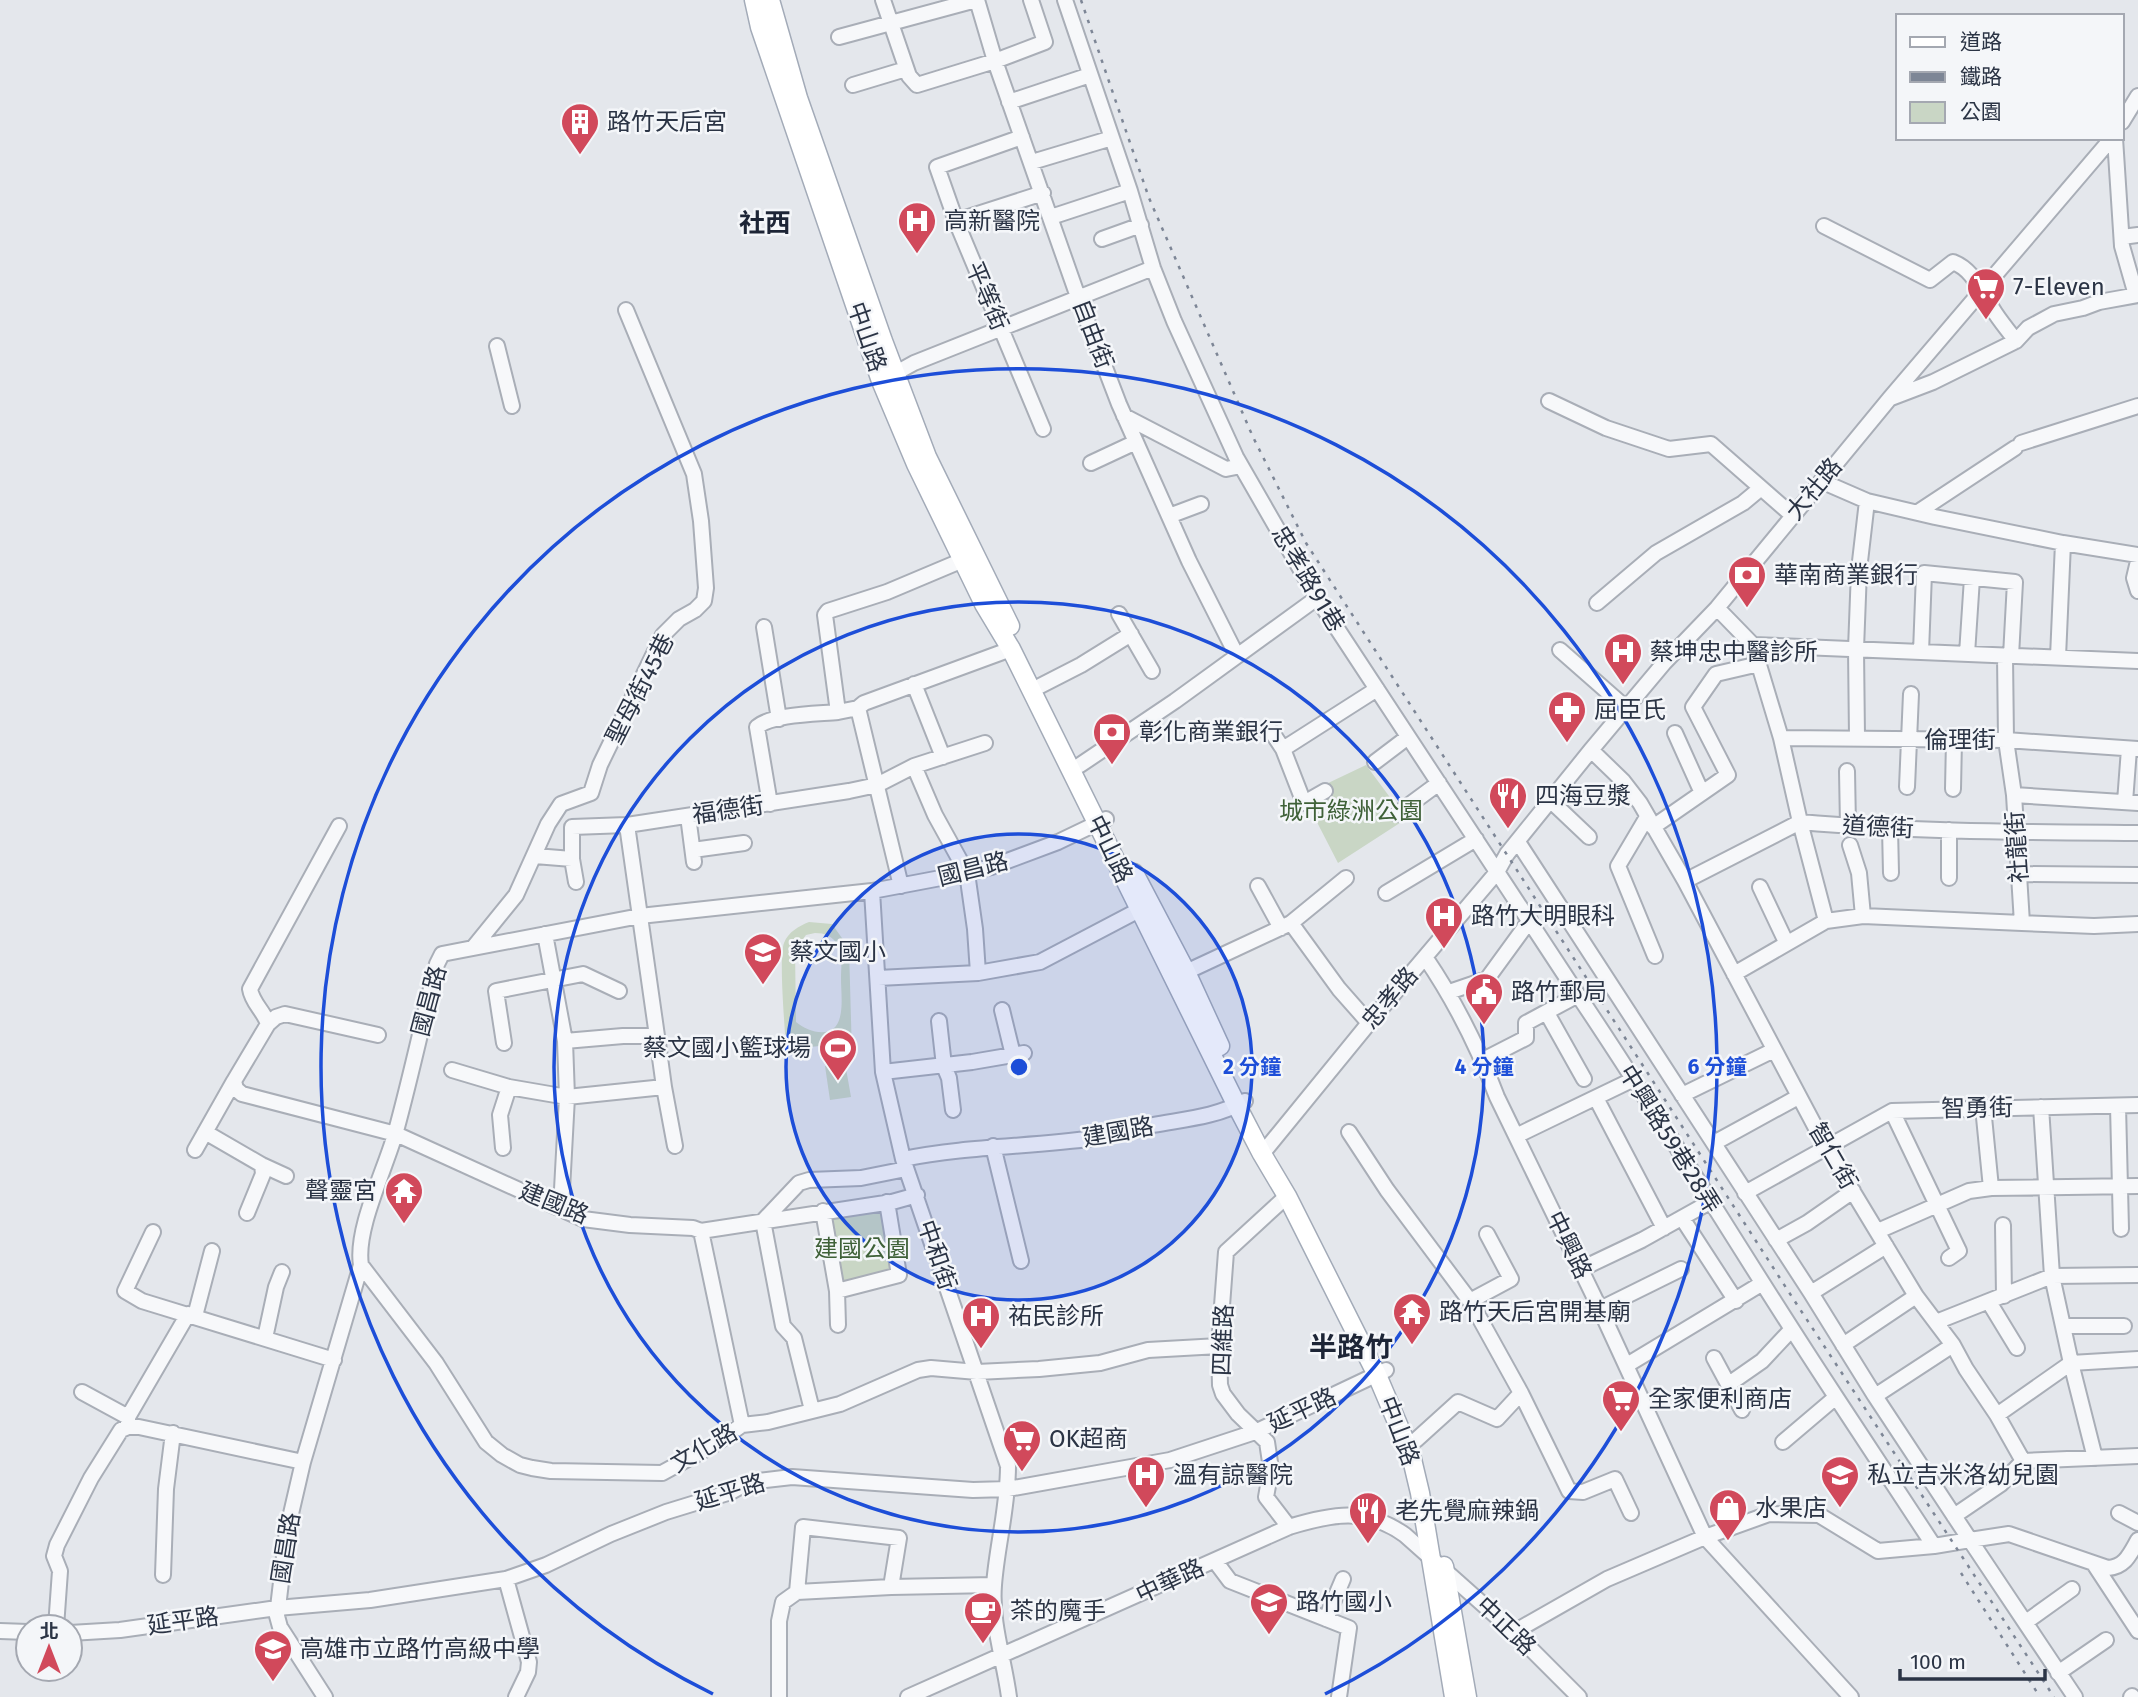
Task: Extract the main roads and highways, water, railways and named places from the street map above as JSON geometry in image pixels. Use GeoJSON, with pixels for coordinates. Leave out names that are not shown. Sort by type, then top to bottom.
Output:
{"type":"FeatureCollection","features":[{"type":"Feature","properties":{"kind":"main road","name":"中山路"},"geometry":{"type":"LineString","coordinates":[[754,0],[760,27],[889,377],[1080,765],[1139,910],[1381,1373],[1411,1455],[1438,1562],[1467,1697]]}},
{"type":"Feature","properties":{"kind":"main road","name":"中山路"},"geometry":{"type":"LineString","coordinates":[[770,0],[916,464],[984,604],[1186,972],[1241,1103]]}},
{"type":"Feature","properties":{"kind":"main road","name":"中山路"},"geometry":{"type":"LineString","coordinates":[[1266,1150],[1287,1196],[1381,1373],[1404,1407],[1416,1440],[1429,1481],[1454,1697]]}},
{"type":"Feature","properties":{"kind":"railway"},"geometry":{"type":"LineString","coordinates":[[1081,0],[1149,198],[1253,437],[1306,543],[1794,1300],[2054,1697]]}},
{"type":"Feature","properties":{"kind":"railway"},"geometry":{"type":"LineString","coordinates":[[1961,1573],[2040,1697]]}},
{"type":"Feature","properties":{"kind":"place","name":"路竹天后宮"},"geometry":{"type":"Point","coordinates":[580,156]}},
{"type":"Feature","properties":{"kind":"place","name":"高新醫院"},"geometry":{"type":"Point","coordinates":[917,255]}},
{"type":"Feature","properties":{"kind":"place","name":"7-Eleven"},"geometry":{"type":"Point","coordinates":[1986,321]}},
{"type":"Feature","properties":{"kind":"place","name":"華南商業銀行"},"geometry":{"type":"Point","coordinates":[1747,609]}},
{"type":"Feature","properties":{"kind":"place","name":"蔡坤忠中醫診所"},"geometry":{"type":"Point","coordinates":[1623,686]}},
{"type":"Feature","properties":{"kind":"place","name":"屈臣氏"},"geometry":{"type":"Point","coordinates":[1567,744]}},
{"type":"Feature","properties":{"kind":"place","name":"彰化商業銀行"},"geometry":{"type":"Point","coordinates":[1112,766]}},
{"type":"Feature","properties":{"kind":"place","name":"四海豆漿"},"geometry":{"type":"Point","coordinates":[1508,830]}},
{"type":"Feature","properties":{"kind":"place","name":"路竹大明眼科"},"geometry":{"type":"Point","coordinates":[1444,950]}},
{"type":"Feature","properties":{"kind":"place","name":"蔡文國小"},"geometry":{"type":"Point","coordinates":[763,986]}},
{"type":"Feature","properties":{"kind":"place","name":"路竹郵局"},"geometry":{"type":"Point","coordinates":[1484,1026]}},
{"type":"Feature","properties":{"kind":"place","name":"蔡文國小籃球場"},"geometry":{"type":"Point","coordinates":[838,1082]}},
{"type":"Feature","properties":{"kind":"place","name":"聲靈宮"},"geometry":{"type":"Point","coordinates":[404,1225]}},
{"type":"Feature","properties":{"kind":"place","name":"路竹天后宮開基廟"},"geometry":{"type":"Point","coordinates":[1412,1346]}},
{"type":"Feature","properties":{"kind":"place","name":"祐民診所"},"geometry":{"type":"Point","coordinates":[981,1350]}},
{"type":"Feature","properties":{"kind":"place","name":"全家便利商店"},"geometry":{"type":"Point","coordinates":[1621,1433]}},
{"type":"Feature","properties":{"kind":"place","name":"OK超商"},"geometry":{"type":"Point","coordinates":[1022,1473]}},
{"type":"Feature","properties":{"kind":"place","name":"溫有諒醫院"},"geometry":{"type":"Point","coordinates":[1146,1509]}},
{"type":"Feature","properties":{"kind":"place","name":"私立吉米洛幼兒園"},"geometry":{"type":"Point","coordinates":[1840,1509]}},
{"type":"Feature","properties":{"kind":"place","name":"水果店"},"geometry":{"type":"Point","coordinates":[1728,1542]}},
{"type":"Feature","properties":{"kind":"place","name":"老先覺麻辣鍋"},"geometry":{"type":"Point","coordinates":[1368,1545]}},
{"type":"Feature","properties":{"kind":"place","name":"路竹國小"},"geometry":{"type":"Point","coordinates":[1269,1636]}},
{"type":"Feature","properties":{"kind":"place","name":"茶的魔手"},"geometry":{"type":"Point","coordinates":[983,1645]}},
{"type":"Feature","properties":{"kind":"place","name":"高雄市立路竹高級中學"},"geometry":{"type":"Point","coordinates":[273,1683]}},
{"type":"Feature","properties":{"kind":"district","name":"社西"},"geometry":{"type":"Point","coordinates":[765,223]}},
{"type":"Feature","properties":{"kind":"district","name":"半路竹"},"geometry":{"type":"Point","coordinates":[1351,1347]}},
{"type":"Feature","properties":{"kind":"park label","name":"城市綠洲公園"},"geometry":{"type":"Point","coordinates":[1351,811]}},
{"type":"Feature","properties":{"kind":"park label","name":"建國公園"},"geometry":{"type":"Point","coordinates":[862,1249]}}]}
